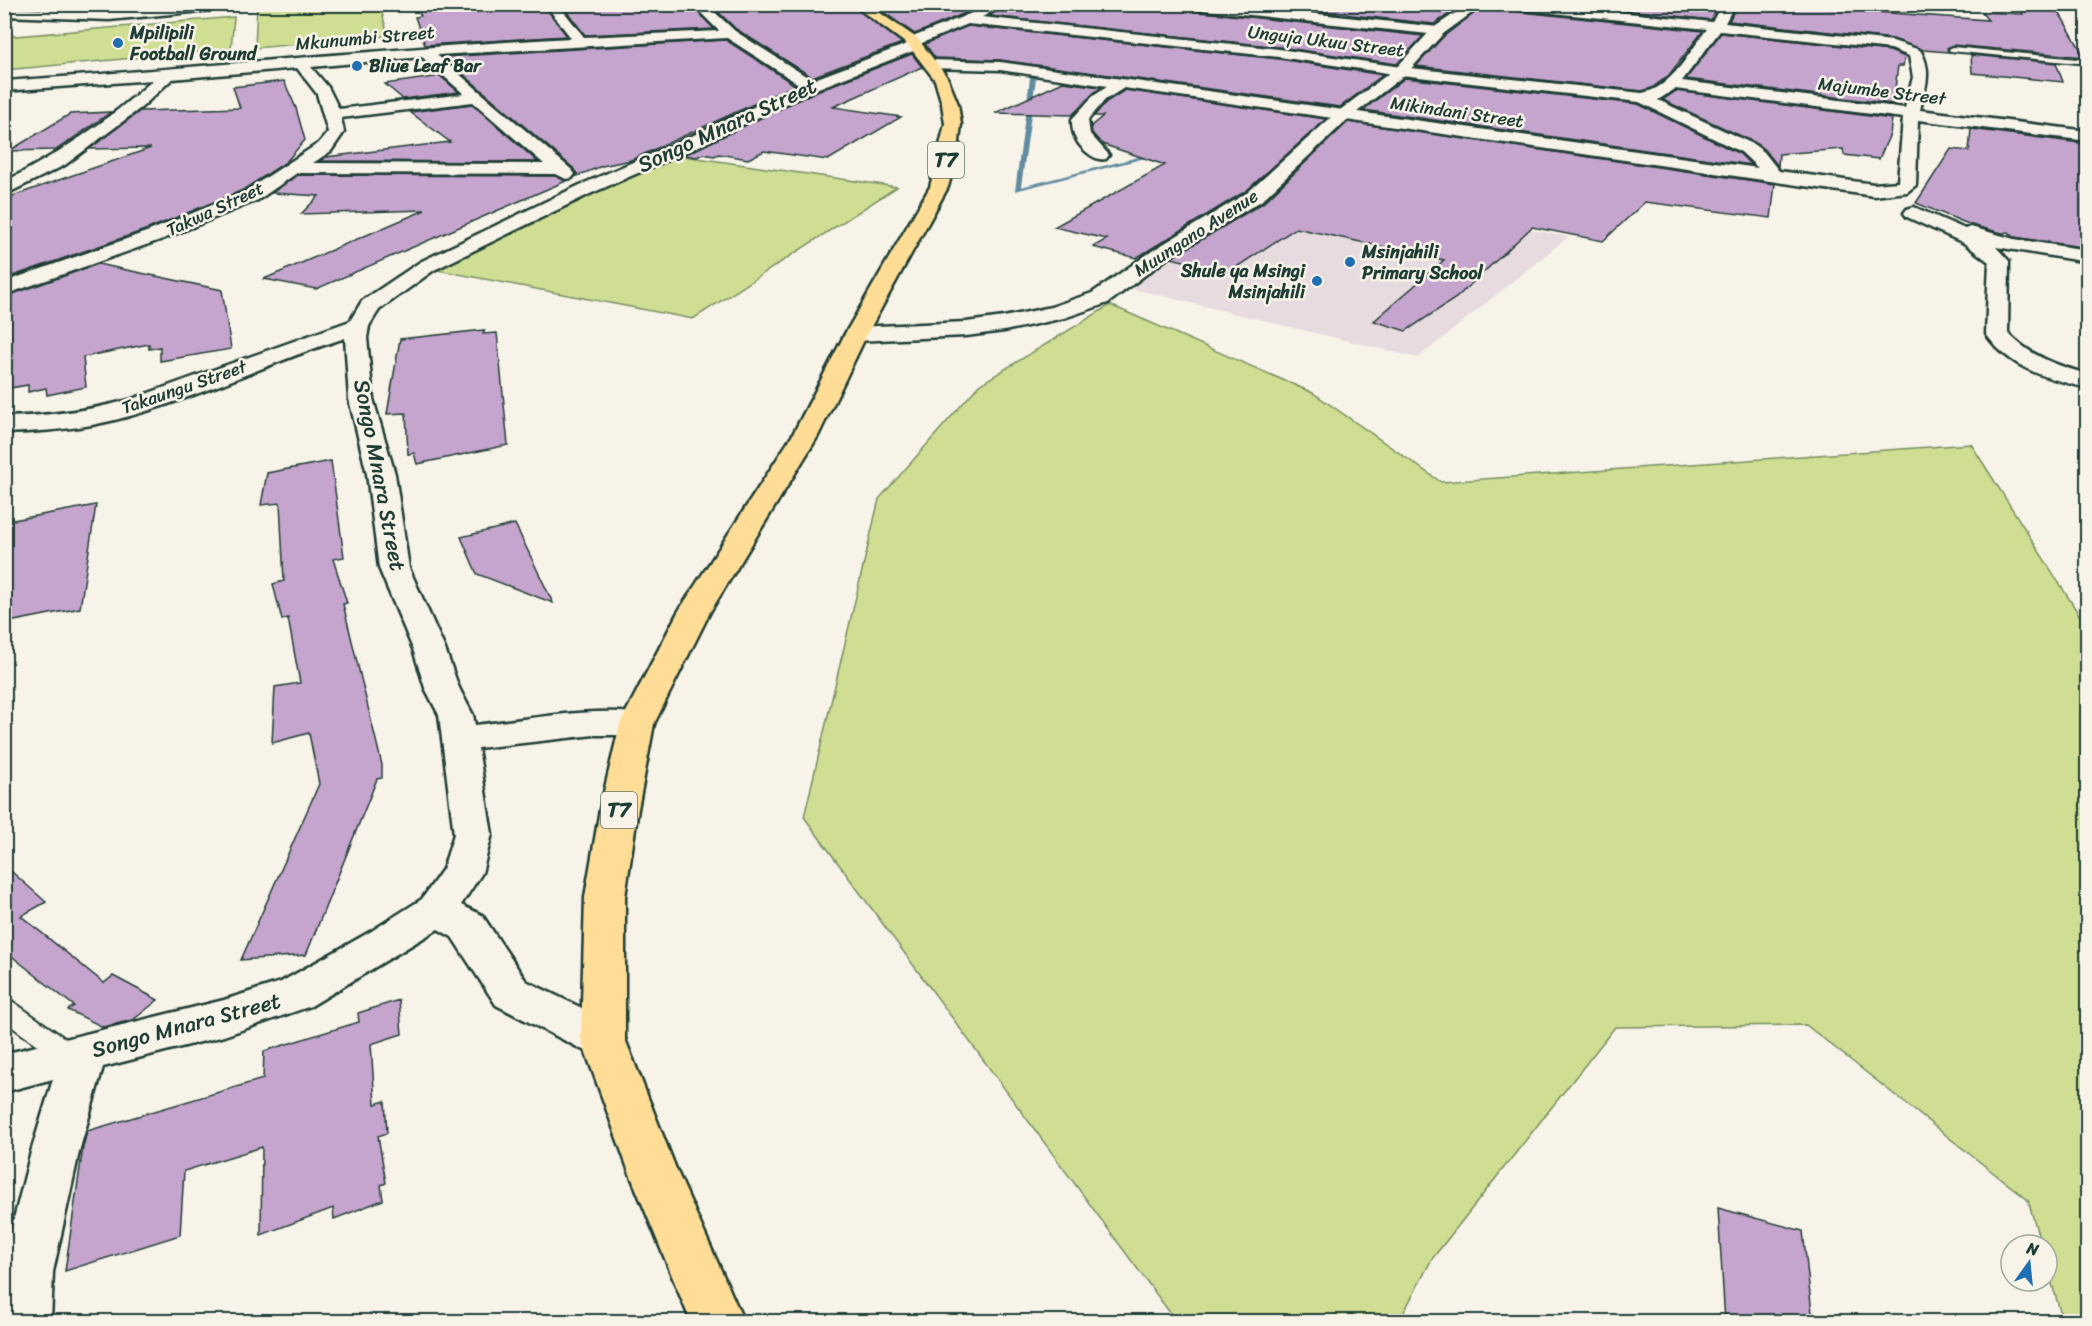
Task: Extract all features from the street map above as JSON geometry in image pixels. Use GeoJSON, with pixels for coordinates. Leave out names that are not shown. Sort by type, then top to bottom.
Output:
{"type":"FeatureCollection","features":[{"type":"Feature","properties":{"kind":"highway","name":"T7"},"geometry":{"type":"LineString","coordinates":[[718,1322],[652,1169],[603,1040],[605,897],[637,724],[694,612],[805,436],[856,334],[939,187],[953,124],[950,104],[942,80],[920,50],[858,4]]}},
{"type":"Feature","properties":{"kind":"street"},"geometry":{"type":"LineString","coordinates":[[4,12],[109,16],[233,4]]}},
{"type":"Feature","properties":{"kind":"street"},"geometry":{"type":"LineString","coordinates":[[551,4],[580,42]]}},
{"type":"Feature","properties":{"kind":"street"},"geometry":{"type":"LineString","coordinates":[[698,4],[730,34],[811,86]]}},
{"type":"Feature","properties":{"kind":"street","name":"Songo Mnara Street"},"geometry":{"type":"LineString","coordinates":[[4,1073],[224,1018],[296,994],[385,943],[436,910],[462,873],[473,834],[456,715],[442,688],[429,649],[394,568],[381,474],[361,399],[356,338],[358,326],[370,306],[427,266],[586,189],[686,146],[811,86],[920,50],[969,20],[1001,4]]}},
{"type":"Feature","properties":{"kind":"street"},"geometry":{"type":"LineString","coordinates":[[1184,4],[1438,31]]}},
{"type":"Feature","properties":{"kind":"street","name":"Muungano Avenue"},"geometry":{"type":"LineString","coordinates":[[856,334],[966,329],[1056,314],[1100,297],[1162,253],[1254,197],[1342,116],[1401,70],[1438,31],[1478,4]]}},
{"type":"Feature","properties":{"kind":"street"},"geometry":{"type":"LineString","coordinates":[[1504,4],[1893,45],[1916,53],[1921,65],[1921,83],[1911,114]]}},
{"type":"Feature","properties":{"kind":"street"},"geometry":{"type":"LineString","coordinates":[[1642,98],[1654,96],[1672,84],[1716,27],[1729,4]]}},
{"type":"Feature","properties":{"kind":"street"},"geometry":{"type":"LineString","coordinates":[[2064,4],[2088,7]]}},
{"type":"Feature","properties":{"kind":"street"},"geometry":{"type":"LineString","coordinates":[[1207,20],[1229,7]]}},
{"type":"Feature","properties":{"kind":"street","name":"Unguja Ukuu Street"},"geometry":{"type":"LineString","coordinates":[[969,20],[1279,53],[1401,70],[1642,98]]}},
{"type":"Feature","properties":{"kind":"street"},"geometry":{"type":"LineString","coordinates":[[1155,53],[1189,31]]}},
{"type":"Feature","properties":{"kind":"street"},"geometry":{"type":"LineString","coordinates":[[1074,47],[1095,33]]}},
{"type":"Feature","properties":{"kind":"street","name":"Mkunumbi Street"},"geometry":{"type":"LineString","coordinates":[[4,86],[168,75],[425,52],[730,34]]}},
{"type":"Feature","properties":{"kind":"street","name":"Mikindani Street"},"geometry":{"type":"LineString","coordinates":[[920,50],[968,64],[1118,78],[1342,116],[1874,190],[1900,188],[1907,185],[1911,114]]}},
{"type":"Feature","properties":{"kind":"street"},"geometry":{"type":"LineString","coordinates":[[425,52],[559,169],[586,189]]}},
{"type":"Feature","properties":{"kind":"street"},"geometry":{"type":"LineString","coordinates":[[1034,71],[1057,60]]}},
{"type":"Feature","properties":{"kind":"street"},"geometry":{"type":"LineString","coordinates":[[300,63],[328,96],[333,114],[476,96]]}},
{"type":"Feature","properties":{"kind":"street"},"geometry":{"type":"LineString","coordinates":[[4,189],[33,177],[66,155],[136,104],[168,75]]}},
{"type":"Feature","properties":{"kind":"street"},"geometry":{"type":"LineString","coordinates":[[1100,155],[1083,135],[1080,120],[1118,78]]}},
{"type":"Feature","properties":{"kind":"street","name":"Majumbe Street"},"geometry":{"type":"LineString","coordinates":[[1672,84],[2088,136]]}},
{"type":"Feature","properties":{"kind":"street"},"geometry":{"type":"LineString","coordinates":[[1642,98],[1748,148],[1758,156],[1774,177]]}},
{"type":"Feature","properties":{"kind":"street","name":"Takwa Street"},"geometry":{"type":"LineString","coordinates":[[4,289],[203,217],[251,196],[325,147],[336,132],[333,114]]}},
{"type":"Feature","properties":{"kind":"street"},"geometry":{"type":"LineString","coordinates":[[293,168],[559,169]]}},
{"type":"Feature","properties":{"kind":"street"},"geometry":{"type":"LineString","coordinates":[[1874,190],[1914,213],[1981,245],[1992,253],[1999,261],[1997,334],[2011,351],[2033,365],[2088,381]]}},
{"type":"Feature","properties":{"kind":"street"},"geometry":{"type":"LineString","coordinates":[[1914,213],[1990,239],[2088,256]]}},
{"type":"Feature","properties":{"kind":"street","name":"Takaungu Street"},"geometry":{"type":"LineString","coordinates":[[4,425],[27,427],[67,421],[136,404],[190,387],[302,343],[358,326]]}},
{"type":"Feature","properties":{"kind":"street"},"geometry":{"type":"LineString","coordinates":[[460,738],[594,724],[637,724]]}},
{"type":"Feature","properties":{"kind":"street"},"geometry":{"type":"LineString","coordinates":[[436,910],[467,926],[511,993],[603,1040]]}},
{"type":"Feature","properties":{"kind":"street"},"geometry":{"type":"LineString","coordinates":[[24,1322],[27,1272],[77,1054]]}},
{"type":"Feature","properties":{"kind":"lane"},"geometry":{"type":"LineString","coordinates":[[1953,49],[2088,62]]}},
{"type":"Feature","properties":{"kind":"lane"},"geometry":{"type":"LineString","coordinates":[[4,1008],[77,1054]]}},
{"type":"Feature","properties":{"kind":"shaded area","name":"Msinjahili Primary School"},"geometry":{"type":"Polygon","coordinates":[[[1285,182],[1568,237],[1418,358],[1125,287],[1285,182]]]}},
{"type":"Feature","properties":{"kind":"green space","name":"Mpilipili Football Ground"},"geometry":{"type":"Polygon","coordinates":[[[257,5],[380,5],[388,36],[255,48],[257,5]]]}},
{"type":"Feature","properties":{"kind":"green space","name":"Mpilipili Football Ground"},"geometry":{"type":"Polygon","coordinates":[[[234,17],[231,49],[5,70],[5,37],[234,17]]]}},
{"type":"Feature","properties":{"kind":"green space"},"geometry":{"type":"Polygon","coordinates":[[[669,154],[897,187],[693,319],[432,269],[669,154]]]}},
{"type":"Feature","properties":{"kind":"green space"},"geometry":{"type":"Polygon","coordinates":[[[1110,305],[1313,393],[1441,482],[1971,444],[2087,627],[2087,1321],[2063,1321],[2055,1293],[2059,1293],[2059,1233],[2038,1233],[2028,1200],[1806,1025],[1615,1027],[1432,1259],[1399,1321],[1176,1321],[804,817],[879,499],[979,385],[1110,305]]]}},
{"type":"Feature","properties":{"kind":"building"},"geometry":{"type":"Polygon","coordinates":[[[486,4],[543,4],[567,36],[425,45],[415,17],[421,16],[418,11],[486,4]]]}},
{"type":"Feature","properties":{"kind":"building"},"geometry":{"type":"Polygon","coordinates":[[[561,4],[690,4],[714,29],[585,35],[561,4]]]}},
{"type":"Feature","properties":{"kind":"building"},"geometry":{"type":"Polygon","coordinates":[[[710,4],[850,4],[902,43],[812,77],[736,29],[710,4]]]}},
{"type":"Feature","properties":{"kind":"building"},"geometry":{"type":"Polygon","coordinates":[[[872,4],[987,4],[915,34],[872,4]]]}},
{"type":"Feature","properties":{"kind":"building"},"geometry":{"type":"Polygon","coordinates":[[[991,4],[1176,4],[1184,10],[1423,36],[1397,64],[1279,47],[989,16],[997,11],[991,4]]]}},
{"type":"Feature","properties":{"kind":"building"},"geometry":{"type":"Polygon","coordinates":[[[1251,4],[1464,4],[1434,24],[1251,4]]]}},
{"type":"Feature","properties":{"kind":"building"},"geometry":{"type":"Polygon","coordinates":[[[1486,4],[1496,5],[1504,10],[1703,31],[1669,75],[1652,88],[1642,91],[1416,66],[1444,36],[1486,4]]]}},
{"type":"Feature","properties":{"kind":"building"},"geometry":{"type":"Polygon","coordinates":[[[1571,4],[1705,4],[1719,5],[1711,20],[1571,4]]]}},
{"type":"Feature","properties":{"kind":"building"},"geometry":{"type":"Polygon","coordinates":[[[1821,4],[1822,8],[1988,20],[1981,12],[2023,14],[2018,4],[2056,7],[2085,57],[1953,45],[1947,48],[1948,52],[1923,50],[1893,39],[1729,21],[1737,5],[1821,4]]]}},
{"type":"Feature","properties":{"kind":"building"},"geometry":{"type":"Polygon","coordinates":[[[968,26],[1279,59],[1383,75],[1340,107],[1000,60],[935,58],[925,44],[968,26]]]}},
{"type":"Feature","properties":{"kind":"building"},"geometry":{"type":"Polygon","coordinates":[[[1721,33],[1890,51],[1905,57],[1903,66],[1898,66],[1893,104],[1686,79],[1721,33]]]}},
{"type":"Feature","properties":{"kind":"building"},"geometry":{"type":"Polygon","coordinates":[[[726,40],[795,85],[631,160],[602,166],[575,177],[577,174],[573,168],[443,57],[726,40]]]}},
{"type":"Feature","properties":{"kind":"building"},"geometry":{"type":"Polygon","coordinates":[[[912,54],[922,67],[833,107],[901,117],[828,160],[764,151],[748,159],[719,154],[714,156],[703,154],[697,157],[684,155],[817,91],[912,54]]]}},
{"type":"Feature","properties":{"kind":"building"},"geometry":{"type":"Polygon","coordinates":[[[1971,55],[2056,63],[2063,82],[1972,73],[1971,55]]]}},
{"type":"Feature","properties":{"kind":"building"},"geometry":{"type":"Polygon","coordinates":[[[433,70],[459,92],[403,99],[385,84],[435,77],[433,70]]]}},
{"type":"Feature","properties":{"kind":"building"},"geometry":{"type":"Polygon","coordinates":[[[1405,78],[1638,104],[1740,154],[1751,165],[1363,110],[1405,78]]]}},
{"type":"Feature","properties":{"kind":"building"},"geometry":{"type":"Polygon","coordinates":[[[284,81],[296,108],[305,140],[286,162],[243,190],[148,229],[4,279],[4,199],[151,148],[89,149],[140,111],[240,108],[233,87],[284,81]]]}},
{"type":"Feature","properties":{"kind":"building"},"geometry":{"type":"Polygon","coordinates":[[[1063,82],[1101,87],[1072,115],[995,113],[1063,82]]]}},
{"type":"Feature","properties":{"kind":"building"},"geometry":{"type":"Polygon","coordinates":[[[1125,90],[1326,119],[1246,191],[1136,258],[1093,247],[1107,239],[1054,227],[1165,165],[1102,144],[1092,133],[1091,126],[1103,116],[1094,116],[1106,102],[1125,90]]]}},
{"type":"Feature","properties":{"kind":"building"},"geometry":{"type":"Polygon","coordinates":[[[1676,91],[1892,119],[1890,134],[1879,159],[1844,155],[1843,149],[1779,154],[1778,166],[1766,151],[1754,142],[1663,100],[1676,91]]]}},
{"type":"Feature","properties":{"kind":"building"},"geometry":{"type":"Polygon","coordinates":[[[472,104],[538,162],[320,161],[326,157],[450,142],[410,112],[472,104]]]}},
{"type":"Feature","properties":{"kind":"building"},"geometry":{"type":"Polygon","coordinates":[[[111,112],[56,150],[9,151],[70,114],[111,112]]]}},
{"type":"Feature","properties":{"kind":"building"},"geometry":{"type":"Polygon","coordinates":[[[1348,122],[1775,184],[1771,218],[1645,202],[1603,241],[1532,227],[1456,298],[1406,331],[1374,321],[1444,260],[1296,228],[1229,272],[1171,258],[1263,203],[1348,122]]]}},
{"type":"Feature","properties":{"kind":"building"},"geometry":{"type":"Polygon","coordinates":[[[1971,129],[2088,144],[2088,248],[2014,237],[2009,232],[2002,233],[1971,225],[1916,203],[1951,149],[1969,151],[1971,129]]]}},
{"type":"Feature","properties":{"kind":"building"},"geometry":{"type":"Polygon","coordinates":[[[298,175],[555,176],[566,181],[316,289],[264,279],[425,210],[301,214],[319,196],[272,193],[298,175]]]}},
{"type":"Feature","properties":{"kind":"building"},"geometry":{"type":"Polygon","coordinates":[[[98,264],[222,290],[231,349],[160,361],[160,347],[149,349],[149,344],[83,357],[86,387],[47,395],[46,388],[28,392],[28,385],[4,389],[4,297],[98,264]]]}},
{"type":"Feature","properties":{"kind":"building"},"geometry":{"type":"Polygon","coordinates":[[[485,330],[483,334],[497,333],[508,445],[417,464],[414,453],[408,454],[406,413],[387,414],[400,339],[485,330]]]}},
{"type":"Feature","properties":{"kind":"building"},"geometry":{"type":"Polygon","coordinates":[[[331,461],[344,557],[333,559],[347,603],[343,604],[382,765],[382,778],[377,779],[306,955],[241,960],[319,784],[309,733],[272,743],[275,687],[300,683],[288,618],[282,620],[273,584],[284,581],[280,503],[261,505],[267,473],[331,461]]]}},
{"type":"Feature","properties":{"kind":"building"},"geometry":{"type":"Polygon","coordinates":[[[96,505],[80,608],[4,623],[4,537],[8,521],[96,505]]]}},
{"type":"Feature","properties":{"kind":"building"},"geometry":{"type":"Polygon","coordinates":[[[515,524],[553,603],[477,574],[461,537],[515,524]]]}},
{"type":"Feature","properties":{"kind":"building"},"geometry":{"type":"Polygon","coordinates":[[[4,865],[46,902],[21,916],[104,983],[113,976],[158,1000],[133,1020],[103,1027],[68,1010],[74,1006],[4,950],[4,865]]]}},
{"type":"Feature","properties":{"kind":"building"},"geometry":{"type":"Polygon","coordinates":[[[399,1000],[402,1034],[371,1044],[375,1104],[385,1101],[387,1133],[378,1136],[386,1183],[381,1185],[383,1200],[334,1219],[333,1208],[261,1235],[262,1147],[184,1171],[180,1235],[65,1271],[87,1131],[263,1079],[264,1051],[359,1022],[358,1013],[399,1000]]]}},
{"type":"Feature","properties":{"kind":"building"},"geometry":{"type":"Polygon","coordinates":[[[1718,1208],[1803,1231],[1813,1322],[1725,1322],[1718,1208]]]}},
{"type":"Feature","properties":{"kind":"waterway"},"geometry":{"type":"LineString","coordinates":[[1034,71],[1017,190],[1158,154]]}},
{"type":"Feature","properties":{"kind":"place","name":"Mpilipili Football Ground"},"geometry":{"type":"Point","coordinates":[118,43]}},
{"type":"Feature","properties":{"kind":"place","name":"Bliue Leaf Bar"},"geometry":{"type":"Point","coordinates":[357,66]}},
{"type":"Feature","properties":{"kind":"place","name":"Msinjahili Primary School"},"geometry":{"type":"Point","coordinates":[1350,262]}},
{"type":"Feature","properties":{"kind":"place","name":"Shule ya Msingi Msinjahili"},"geometry":{"type":"Point","coordinates":[1317,281]}}]}
